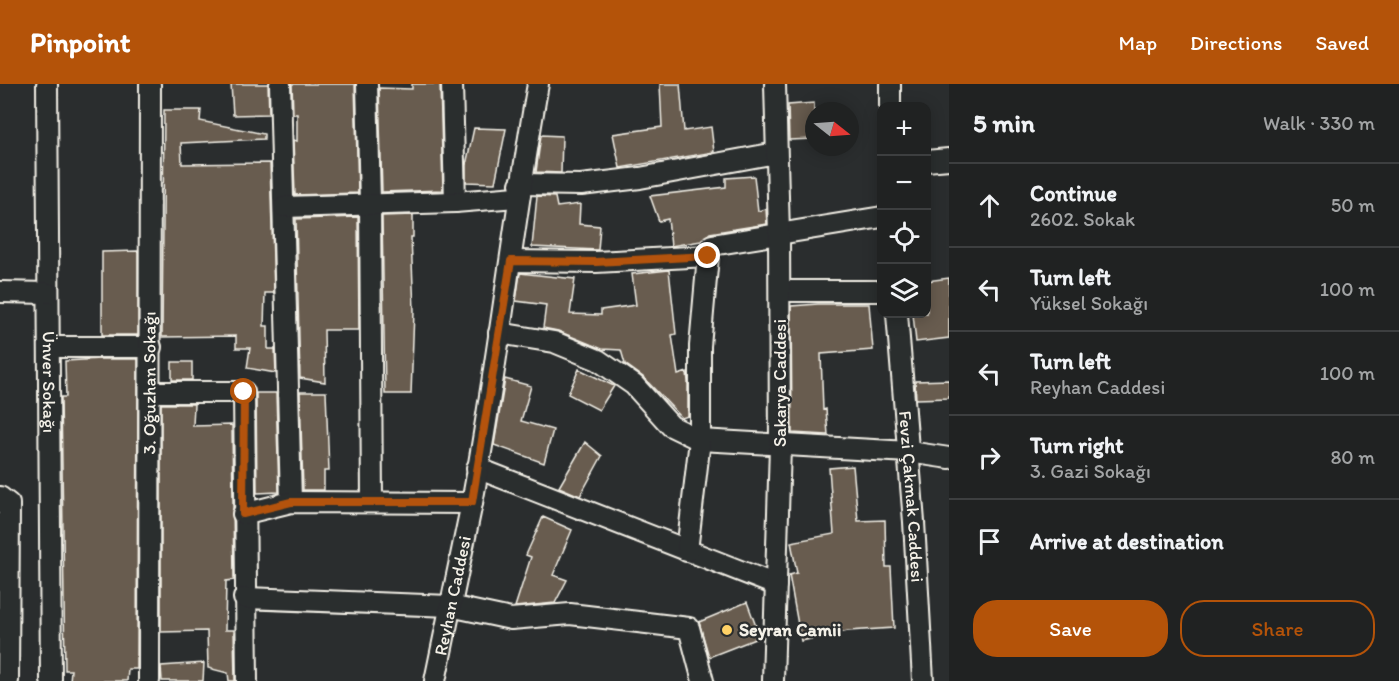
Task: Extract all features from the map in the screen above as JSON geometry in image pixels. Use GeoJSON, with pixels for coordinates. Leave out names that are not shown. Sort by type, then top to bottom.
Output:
{"type":"FeatureCollection","features":[{"type":"Feature","properties":{"kind":"street","name":"Ünver Sokağı"},"geometry":{"type":"LineString","coordinates":[[47,84],[51,681]]}},
{"type":"Feature","properties":{"kind":"street","name":"3. Oğuzhan Sokağı"},"geometry":{"type":"LineString","coordinates":[[149,681],[150,84]]}},
{"type":"Feature","properties":{"kind":"street"},"geometry":{"type":"LineString","coordinates":[[280,84],[291,502]]}},
{"type":"Feature","properties":{"kind":"street"},"geometry":{"type":"LineString","coordinates":[[367,84],[372,501]]}},
{"type":"Feature","properties":{"kind":"street"},"geometry":{"type":"LineString","coordinates":[[452,84],[455,202]]}},
{"type":"Feature","properties":{"kind":"street","name":"Reyhan Caddesi"},"geometry":{"type":"LineString","coordinates":[[435,681],[472,502],[511,261],[518,190],[538,84]]}},
{"type":"Feature","properties":{"kind":"street","name":"Sakarya Caddesi"},"geometry":{"type":"LineString","coordinates":[[773,681],[780,446],[780,291],[775,84]]}},
{"type":"Feature","properties":{"kind":"street"},"geometry":{"type":"LineString","coordinates":[[890,84],[890,102]]}},
{"type":"Feature","properties":{"kind":"street"},"geometry":{"type":"LineString","coordinates":[[284,207],[370,202],[455,202],[518,190],[628,179],[776,153]]}},
{"type":"Feature","properties":{"kind":"street"},"geometry":{"type":"LineString","coordinates":[[931,161],[949,159]]}},
{"type":"Feature","properties":{"kind":"street"},"geometry":{"type":"LineString","coordinates":[[687,551],[700,440],[700,346],[708,256],[712,245],[877,218]]}},
{"type":"Feature","properties":{"kind":"street"},"geometry":{"type":"LineString","coordinates":[[511,261],[596,262],[708,256]]}},
{"type":"Feature","properties":{"kind":"street"},"geometry":{"type":"LineString","coordinates":[[780,291],[877,291]]}},
{"type":"Feature","properties":{"kind":"street"},"geometry":{"type":"LineString","coordinates":[[0,292],[48,293]]}},
{"type":"Feature","properties":{"kind":"street","name":"Fevzi Çakmak Caddesi"},"geometry":{"type":"LineString","coordinates":[[897,318],[909,453],[923,681]]}},
{"type":"Feature","properties":{"kind":"street"},"geometry":{"type":"LineString","coordinates":[[499,333],[554,342],[598,360],[634,385],[671,426],[700,440],[909,453],[949,458]]}},
{"type":"Feature","properties":{"kind":"street"},"geometry":{"type":"LineString","coordinates":[[49,347],[151,346]]}},
{"type":"Feature","properties":{"kind":"street"},"geometry":{"type":"LineString","coordinates":[[151,392],[244,392],[243,514],[247,681]]}},
{"type":"Feature","properties":{"kind":"street"},"geometry":{"type":"LineString","coordinates":[[477,468],[776,585]]}},
{"type":"Feature","properties":{"kind":"street"},"geometry":{"type":"LineString","coordinates":[[5,501],[8,681]]}},
{"type":"Feature","properties":{"kind":"street"},"geometry":{"type":"LineString","coordinates":[[243,514],[291,502],[472,502]]}},
{"type":"Feature","properties":{"kind":"street"},"geometry":{"type":"LineString","coordinates":[[244,598],[450,606],[511,619],[570,614],[689,628],[703,681]]}},
{"type":"Feature","properties":{"kind":"building"},"geometry":{"type":"Polygon","coordinates":[[[231,84],[268,84],[269,114],[233,115],[231,84]]]}},
{"type":"Feature","properties":{"kind":"building"},"geometry":{"type":"Polygon","coordinates":[[[292,84],[355,84],[358,193],[295,195],[293,140],[297,141],[297,114],[293,114],[292,84]]]}},
{"type":"Feature","properties":{"kind":"building"},"geometry":{"type":"Polygon","coordinates":[[[412,84],[440,84],[443,190],[382,192],[379,88],[412,89],[412,84]]]}},
{"type":"Feature","properties":{"kind":"building"},"geometry":{"type":"Polygon","coordinates":[[[660,84],[680,84],[684,131],[711,127],[714,152],[620,168],[613,134],[662,127],[660,84]]]}},
{"type":"Feature","properties":{"kind":"building"},"geometry":{"type":"Polygon","coordinates":[[[805,104],[805,139],[789,140],[788,105],[805,104]]]}},
{"type":"Feature","properties":{"kind":"building"},"geometry":{"type":"Polygon","coordinates":[[[164,110],[201,110],[200,121],[264,134],[264,139],[181,143],[182,164],[270,163],[274,293],[265,293],[264,326],[268,326],[268,349],[275,349],[276,373],[247,368],[250,348],[236,348],[236,336],[162,337],[164,110]]]}},
{"type":"Feature","properties":{"kind":"building"},"geometry":{"type":"Polygon","coordinates":[[[474,128],[506,129],[495,183],[466,182],[466,165],[474,128]]]}},
{"type":"Feature","properties":{"kind":"building"},"geometry":{"type":"Polygon","coordinates":[[[541,135],[562,136],[561,173],[536,172],[541,135]]]}},
{"type":"Feature","properties":{"kind":"building"},"geometry":{"type":"Polygon","coordinates":[[[754,176],[758,211],[766,209],[767,224],[710,233],[701,241],[671,246],[668,219],[659,221],[650,196],[726,187],[726,178],[754,176]]]}},
{"type":"Feature","properties":{"kind":"building"},"geometry":{"type":"Polygon","coordinates":[[[537,196],[555,197],[557,207],[580,204],[579,224],[600,226],[598,250],[532,247],[537,196]]]}},
{"type":"Feature","properties":{"kind":"building"},"geometry":{"type":"Polygon","coordinates":[[[413,215],[413,237],[411,237],[414,311],[411,394],[385,394],[382,216],[413,215]]]}},
{"type":"Feature","properties":{"kind":"building"},"geometry":{"type":"Polygon","coordinates":[[[358,217],[359,330],[324,330],[325,382],[300,378],[296,219],[358,217]]]}},
{"type":"Feature","properties":{"kind":"building"},"geometry":{"type":"Polygon","coordinates":[[[138,251],[138,335],[102,335],[102,252],[138,251]]]}},
{"type":"Feature","properties":{"kind":"building"},"geometry":{"type":"Polygon","coordinates":[[[669,270],[676,334],[672,335],[678,375],[687,372],[688,382],[688,416],[682,418],[643,377],[625,364],[621,350],[602,349],[558,331],[543,328],[546,305],[516,301],[520,273],[575,279],[570,314],[601,315],[601,310],[636,305],[632,274],[669,270]]]}},
{"type":"Feature","properties":{"kind":"building"},"geometry":{"type":"Polygon","coordinates":[[[949,278],[949,338],[916,342],[913,318],[931,318],[931,280],[949,278]]]}},
{"type":"Feature","properties":{"kind":"building"},"geometry":{"type":"Polygon","coordinates":[[[869,304],[873,350],[821,354],[823,410],[826,409],[828,435],[792,433],[791,306],[869,304]]]}},
{"type":"Feature","properties":{"kind":"building"},"geometry":{"type":"Polygon","coordinates":[[[138,359],[137,669],[128,669],[127,681],[70,681],[71,670],[65,670],[61,397],[66,397],[65,361],[138,359]]]}},
{"type":"Feature","properties":{"kind":"building"},"geometry":{"type":"Polygon","coordinates":[[[172,362],[192,362],[192,380],[172,380],[172,362]]]}},
{"type":"Feature","properties":{"kind":"building"},"geometry":{"type":"Polygon","coordinates":[[[579,369],[614,386],[599,410],[568,394],[579,369]]]}},
{"type":"Feature","properties":{"kind":"building"},"geometry":{"type":"Polygon","coordinates":[[[505,379],[531,386],[521,421],[553,430],[544,463],[494,445],[505,379]]]}},
{"type":"Feature","properties":{"kind":"building"},"geometry":{"type":"Polygon","coordinates":[[[949,380],[949,398],[916,399],[915,381],[949,380]]]}},
{"type":"Feature","properties":{"kind":"building"},"geometry":{"type":"Polygon","coordinates":[[[300,392],[326,392],[329,471],[324,471],[324,490],[303,490],[300,392]]]}},
{"type":"Feature","properties":{"kind":"building"},"geometry":{"type":"Polygon","coordinates":[[[256,393],[276,393],[279,492],[257,493],[256,393]]]}},
{"type":"Feature","properties":{"kind":"building"},"geometry":{"type":"Polygon","coordinates":[[[161,404],[194,404],[193,426],[232,425],[234,580],[226,581],[225,630],[234,630],[235,681],[229,681],[228,673],[208,668],[207,631],[161,632],[161,404]]]}},
{"type":"Feature","properties":{"kind":"building"},"geometry":{"type":"Polygon","coordinates":[[[585,442],[602,456],[580,496],[559,487],[585,442]]]}},
{"type":"Feature","properties":{"kind":"building"},"geometry":{"type":"Polygon","coordinates":[[[853,466],[858,521],[885,520],[886,567],[891,567],[894,628],[848,631],[801,641],[789,575],[797,573],[791,542],[834,534],[829,468],[853,466]]]}},
{"type":"Feature","properties":{"kind":"building"},"geometry":{"type":"Polygon","coordinates":[[[543,517],[572,530],[553,575],[567,580],[555,603],[515,607],[531,557],[526,555],[543,517]]]}},
{"type":"Feature","properties":{"kind":"building","name":"Seyran Camii"},"geometry":{"type":"Polygon","coordinates":[[[747,602],[760,637],[709,657],[699,622],[747,602]]]}},
{"type":"Feature","properties":{"kind":"building"},"geometry":{"type":"Polygon","coordinates":[[[204,663],[203,681],[162,681],[161,666],[204,663]]]}},
{"type":"Feature","properties":{"kind":"place","name":"Seyran Camii"},"geometry":{"type":"Point","coordinates":[727,630]}},
{"type":"Feature","properties":{"kind":"route"},"geometry":{"type":"LineString","coordinates":[[244,392],[243,514],[291,502],[472,502],[511,261],[596,262],[708,256]]}}]}
